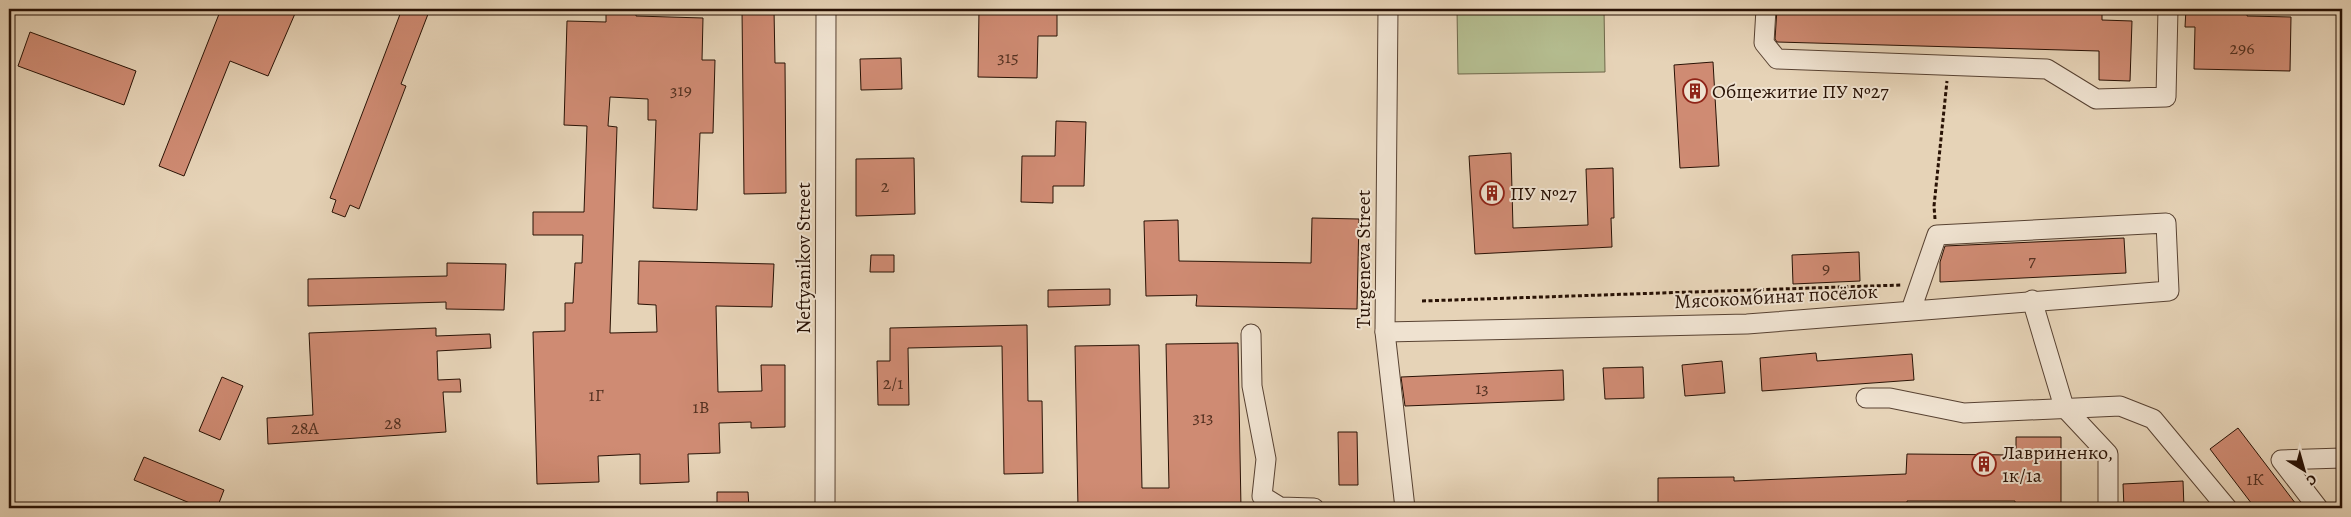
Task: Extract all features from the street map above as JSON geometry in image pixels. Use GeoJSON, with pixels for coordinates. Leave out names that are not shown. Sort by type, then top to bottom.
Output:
{"type":"FeatureCollection","features":[{"type":"Feature","properties":{"kind":"street","name":"Neftyanikov Street"},"geometry":{"type":"LineString","coordinates":[[825,508],[826,9]]}},
{"type":"Feature","properties":{"kind":"street","name":"Turgeneva Street"},"geometry":{"type":"LineString","coordinates":[[1388,9],[1385,332],[1406,508]]}},
{"type":"Feature","properties":{"kind":"street"},"geometry":{"type":"LineString","coordinates":[[1766,9],[1764,43],[1777,59],[2047,70],[2096,99],[2166,98],[2168,9]]}},
{"type":"Feature","properties":{"kind":"street","name":"Мясокомбинат посёлок"},"geometry":{"type":"LineString","coordinates":[[1385,332],[1747,324],[2032,300],[2170,291],[2166,223],[1937,235]]}},
{"type":"Feature","properties":{"kind":"street"},"geometry":{"type":"LineString","coordinates":[[1911,310],[1937,235]]}},
{"type":"Feature","properties":{"kind":"street"},"geometry":{"type":"LineString","coordinates":[[2032,300],[2064,407],[2108,454],[2108,508]]}},
{"type":"Feature","properties":{"kind":"street"},"geometry":{"type":"LineString","coordinates":[[1251,334],[1252,386],[1266,459],[1262,496],[1280,507],[1314,508]]}},
{"type":"Feature","properties":{"kind":"street"},"geometry":{"type":"LineString","coordinates":[[1866,398],[1890,398],[1964,414],[2064,407],[2120,406],[2153,419],[2227,508]]}},
{"type":"Feature","properties":{"kind":"street"},"geometry":{"type":"LineString","coordinates":[[2318,508],[2281,460],[2342,458]]}},
{"type":"Feature","properties":{"kind":"path"},"geometry":{"type":"LineString","coordinates":[[1937,235],[1934,206],[1949,66]]}},
{"type":"Feature","properties":{"kind":"path"},"geometry":{"type":"LineString","coordinates":[[1422,300],[1920,284]]}},
{"type":"Feature","properties":{"kind":"green space"},"geometry":{"type":"Polygon","coordinates":[[[1457,9],[1604,9],[1605,72],[1458,74],[1457,9]]]}},
{"type":"Feature","properties":{"kind":"building"},"geometry":{"type":"Polygon","coordinates":[[[221,9],[297,9],[268,76],[230,61],[184,176],[159,166],[221,9]]]}},
{"type":"Feature","properties":{"kind":"building"},"geometry":{"type":"Polygon","coordinates":[[[402,9],[430,9],[401,84],[406,86],[359,209],[350,205],[345,217],[332,212],[336,200],[330,198],[402,9]]]}},
{"type":"Feature","properties":{"kind":"building"},"geometry":{"type":"Polygon","coordinates":[[[606,9],[636,9],[636,16],[703,18],[702,60],[715,60],[713,133],[700,133],[697,210],[653,208],[656,120],[648,120],[648,99],[610,97],[608,126],[617,127],[610,333],[657,332],[656,305],[638,304],[639,261],[774,264],[772,307],[716,306],[718,392],[762,391],[761,365],[785,365],[785,427],[751,428],[751,422],[719,423],[720,453],[688,454],[689,482],[640,484],[640,454],[598,456],[599,482],[537,484],[533,332],[565,331],[565,303],[573,303],[575,263],[582,263],[583,235],[533,235],[533,212],[584,212],[587,126],[564,125],[567,21],[606,22],[606,9]]]}},
{"type":"Feature","properties":{"kind":"building"},"geometry":{"type":"Polygon","coordinates":[[[979,9],[1057,9],[1057,36],[1038,36],[1037,78],[978,77],[979,9]]]}},
{"type":"Feature","properties":{"kind":"building"},"geometry":{"type":"Polygon","coordinates":[[[1777,9],[1938,9],[2102,13],[2102,20],[2132,21],[2130,81],[2099,80],[2099,51],[1777,42],[1775,39],[1777,9]]]}},
{"type":"Feature","properties":{"kind":"building"},"geometry":{"type":"Polygon","coordinates":[[[2186,9],[2248,9],[2247,16],[2291,17],[2290,71],[2194,69],[2195,27],[2185,27],[2186,9]]]}},
{"type":"Feature","properties":{"kind":"building"},"geometry":{"type":"Polygon","coordinates":[[[742,10],[774,10],[775,63],[785,63],[786,193],[744,194],[742,10]]]}},
{"type":"Feature","properties":{"kind":"building"},"geometry":{"type":"Polygon","coordinates":[[[30,32],[136,71],[124,105],[18,66],[30,32]]]}},
{"type":"Feature","properties":{"kind":"building"},"geometry":{"type":"Polygon","coordinates":[[[901,58],[902,89],[861,90],[860,59],[901,58]]]}},
{"type":"Feature","properties":{"kind":"building","name":"Общежитие ПУ №27"},"geometry":{"type":"Polygon","coordinates":[[[1713,62],[1719,166],[1680,168],[1674,65],[1713,62]]]}},
{"type":"Feature","properties":{"kind":"building"},"geometry":{"type":"Polygon","coordinates":[[[1056,121],[1086,122],[1084,186],[1053,186],[1053,203],[1021,202],[1022,156],[1055,156],[1056,121]]]}},
{"type":"Feature","properties":{"kind":"building","name":"ПУ №27"},"geometry":{"type":"Polygon","coordinates":[[[1511,153],[1513,228],[1588,225],[1586,169],[1613,168],[1614,218],[1611,218],[1612,247],[1475,254],[1469,156],[1511,153]]]}},
{"type":"Feature","properties":{"kind":"building"},"geometry":{"type":"Polygon","coordinates":[[[914,158],[915,214],[856,216],[856,159],[914,158]]]}},
{"type":"Feature","properties":{"kind":"building"},"geometry":{"type":"Polygon","coordinates":[[[1312,218],[1359,219],[1357,309],[1196,306],[1197,295],[1146,296],[1144,221],[1178,220],[1179,261],[1311,263],[1312,218]]]}},
{"type":"Feature","properties":{"kind":"building"},"geometry":{"type":"Polygon","coordinates":[[[2124,238],[2126,273],[1940,282],[1940,262],[1945,246],[2124,238]]]}},
{"type":"Feature","properties":{"kind":"building"},"geometry":{"type":"Polygon","coordinates":[[[1859,252],[1860,281],[1793,284],[1792,255],[1859,252]]]}},
{"type":"Feature","properties":{"kind":"building"},"geometry":{"type":"Polygon","coordinates":[[[871,255],[894,255],[894,272],[870,272],[871,255]]]}},
{"type":"Feature","properties":{"kind":"building"},"geometry":{"type":"Polygon","coordinates":[[[447,263],[506,264],[504,310],[446,309],[446,302],[308,306],[308,279],[447,276],[447,263]]]}},
{"type":"Feature","properties":{"kind":"building"},"geometry":{"type":"Polygon","coordinates":[[[1110,289],[1110,305],[1048,307],[1048,290],[1110,289]]]}},
{"type":"Feature","properties":{"kind":"building"},"geometry":{"type":"Polygon","coordinates":[[[1027,325],[1028,401],[1042,401],[1043,473],[1004,474],[1002,346],[908,348],[909,405],[878,405],[877,361],[890,361],[890,328],[1027,325]]]}},
{"type":"Feature","properties":{"kind":"building"},"geometry":{"type":"Polygon","coordinates":[[[436,328],[436,336],[490,334],[491,348],[437,351],[438,380],[460,379],[461,392],[443,392],[446,432],[268,444],[267,418],[313,415],[309,333],[436,328]]]}},
{"type":"Feature","properties":{"kind":"building"},"geometry":{"type":"Polygon","coordinates":[[[1238,343],[1241,508],[1078,508],[1075,346],[1139,345],[1142,488],[1169,488],[1166,344],[1238,343]]]}},
{"type":"Feature","properties":{"kind":"building"},"geometry":{"type":"Polygon","coordinates":[[[1816,353],[1817,361],[1912,354],[1914,380],[1762,391],[1760,358],[1816,353]]]}},
{"type":"Feature","properties":{"kind":"building"},"geometry":{"type":"Polygon","coordinates":[[[1722,361],[1725,393],[1685,396],[1682,365],[1722,361]]]}},
{"type":"Feature","properties":{"kind":"building"},"geometry":{"type":"Polygon","coordinates":[[[1643,367],[1644,398],[1605,399],[1603,368],[1643,367]]]}},
{"type":"Feature","properties":{"kind":"building"},"geometry":{"type":"Polygon","coordinates":[[[1563,370],[1564,400],[1405,406],[1401,377],[1563,370]]]}},
{"type":"Feature","properties":{"kind":"building"},"geometry":{"type":"Polygon","coordinates":[[[222,377],[243,386],[220,440],[199,431],[222,377]]]}},
{"type":"Feature","properties":{"kind":"building"},"geometry":{"type":"Polygon","coordinates":[[[2238,428],[2299,508],[2255,508],[2210,449],[2238,428]]]}},
{"type":"Feature","properties":{"kind":"building"},"geometry":{"type":"Polygon","coordinates":[[[1338,432],[1357,432],[1358,485],[1339,485],[1338,432]]]}},
{"type":"Feature","properties":{"kind":"building","name":"Лавриненко, 1к/1а"},"geometry":{"type":"Polygon","coordinates":[[[2016,437],[2061,437],[2061,508],[2015,508],[2015,501],[1907,501],[1907,508],[1658,508],[1658,478],[1734,477],[1734,481],[1906,474],[1907,454],[2016,455],[2016,437]]]}},
{"type":"Feature","properties":{"kind":"building"},"geometry":{"type":"Polygon","coordinates":[[[144,457],[224,490],[217,508],[202,508],[134,480],[144,457]]]}},
{"type":"Feature","properties":{"kind":"building"},"geometry":{"type":"Polygon","coordinates":[[[2183,481],[2184,508],[2124,508],[2123,484],[2183,481]]]}},
{"type":"Feature","properties":{"kind":"building"},"geometry":{"type":"Polygon","coordinates":[[[717,492],[748,492],[749,508],[717,508],[717,492]]]}},
{"type":"Feature","properties":{"kind":"place","name":"Общежитие ПУ №27"},"geometry":{"type":"Point","coordinates":[1695,91]}},
{"type":"Feature","properties":{"kind":"place","name":"ПУ №27"},"geometry":{"type":"Point","coordinates":[1492,193]}},
{"type":"Feature","properties":{"kind":"place","name":"Лавриненко, 1к/1а"},"geometry":{"type":"Point","coordinates":[1984,464]}}]}
